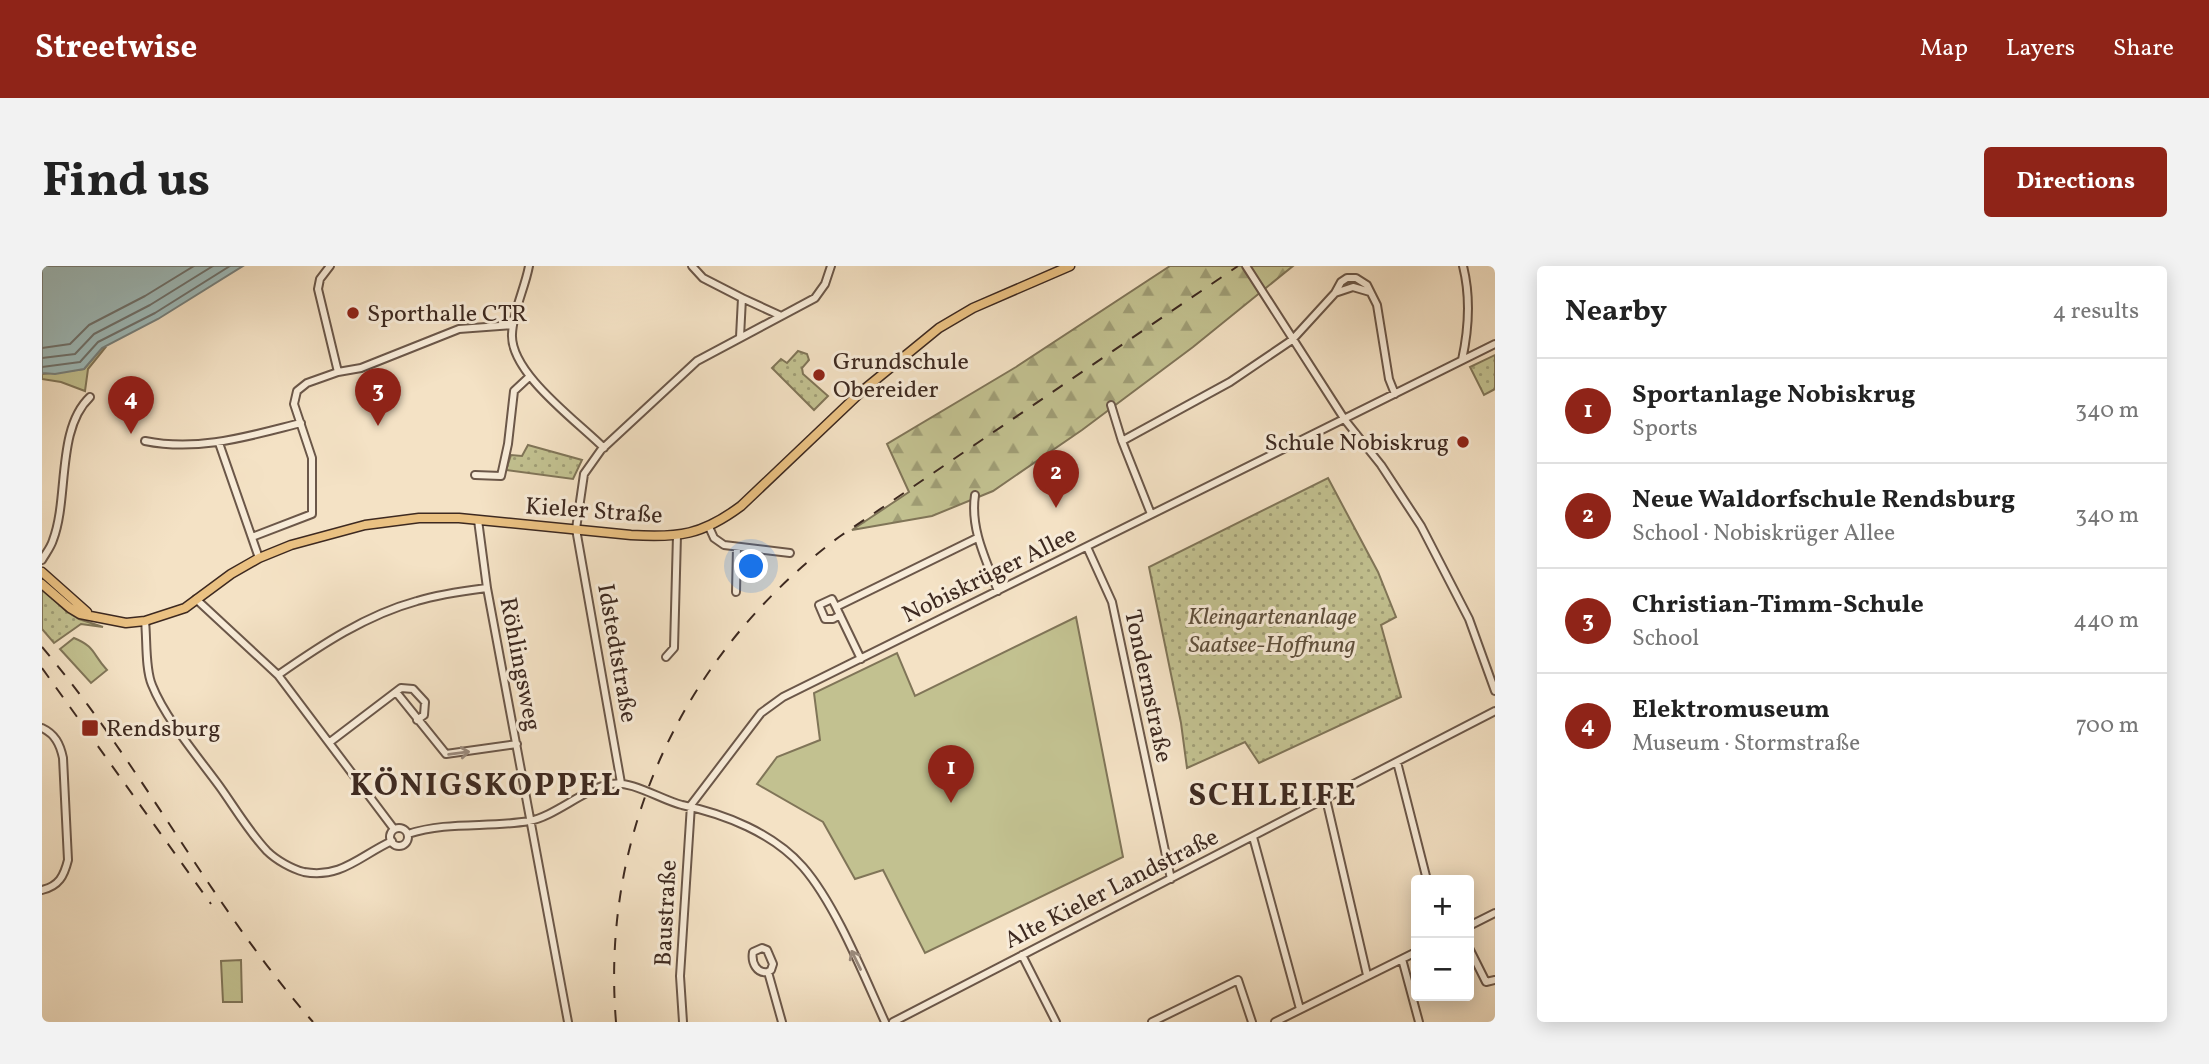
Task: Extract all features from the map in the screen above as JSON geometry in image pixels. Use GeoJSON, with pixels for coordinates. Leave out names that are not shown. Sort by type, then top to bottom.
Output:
{"type":"FeatureCollection","features":[{"type":"Feature","properties":{"kind":"main road","name":"Kieler Straße"},"geometry":{"type":"LineString","coordinates":[[42,584],[70,608],[124,623],[145,621],[185,608],[231,574],[259,558],[291,545],[365,525],[439,517],[631,535],[677,535],[709,527],[741,506],[862,391],[939,328],[973,308],[1070,266]]}},
{"type":"Feature","properties":{"kind":"main road","name":"Kieler Straße"},"geometry":{"type":"LineString","coordinates":[[42,572],[68,598],[92,616]]}},
{"type":"Feature","properties":{"kind":"street"},"geometry":{"type":"LineString","coordinates":[[330,266],[320,279],[318,289],[338,372]]}},
{"type":"Feature","properties":{"kind":"street"},"geometry":{"type":"LineString","coordinates":[[529,266],[513,325],[512,340],[516,355],[529,377],[604,448]]}},
{"type":"Feature","properties":{"kind":"street"},"geometry":{"type":"LineString","coordinates":[[692,266],[703,278],[779,315]]}},
{"type":"Feature","properties":{"kind":"street","name":"Idstedtstraße"},"geometry":{"type":"LineString","coordinates":[[621,783],[576,529],[584,474],[604,448],[698,361],[815,298],[825,284],[831,266]]}},
{"type":"Feature","properties":{"kind":"street"},"geometry":{"type":"LineString","coordinates":[[1246,266],[1345,420],[1381,465],[1433,545],[1469,619],[1495,691]]}},
{"type":"Feature","properties":{"kind":"street"},"geometry":{"type":"LineString","coordinates":[[1462,360],[1468,332],[1469,309],[1464,266]]}},
{"type":"Feature","properties":{"kind":"street"},"geometry":{"type":"LineString","coordinates":[[1122,441],[1230,382],[1292,340],[1335,293],[1353,287],[1370,292],[1377,305],[1389,379],[1395,394]]}},
{"type":"Feature","properties":{"kind":"street"},"geometry":{"type":"LineString","coordinates":[[740,337],[742,298]]}},
{"type":"Feature","properties":{"kind":"street"},"geometry":{"type":"LineString","coordinates":[[252,537],[312,514],[312,458],[294,404],[297,391],[307,383],[338,372],[361,368],[459,329],[513,325]]}},
{"type":"Feature","properties":{"kind":"street","name":"Nobiskrüger Allee"},"geometry":{"type":"LineString","coordinates":[[691,805],[761,713],[773,703],[1495,344]]}},
{"type":"Feature","properties":{"kind":"street"},"geometry":{"type":"LineString","coordinates":[[475,475],[501,476],[514,391],[529,377]]}},
{"type":"Feature","properties":{"kind":"street"},"geometry":{"type":"LineString","coordinates":[[42,559],[54,538],[72,426],[80,406],[90,397]]}},
{"type":"Feature","properties":{"kind":"street"},"geometry":{"type":"LineString","coordinates":[[1111,405],[1151,514]]}},
{"type":"Feature","properties":{"kind":"street"},"geometry":{"type":"LineString","coordinates":[[145,441],[184,446],[219,443],[301,423]]}},
{"type":"Feature","properties":{"kind":"street"},"geometry":{"type":"LineString","coordinates":[[219,443],[259,558]]}},
{"type":"Feature","properties":{"kind":"street"},"geometry":{"type":"LineString","coordinates":[[975,495],[973,509],[977,538],[998,591]]}},
{"type":"Feature","properties":{"kind":"street","name":"Röhlingsweg"},"geometry":{"type":"LineString","coordinates":[[478,520],[487,588],[568,1022]]}},
{"type":"Feature","properties":{"kind":"street"},"geometry":{"type":"LineString","coordinates":[[709,527],[718,543],[790,553]]}},
{"type":"Feature","properties":{"kind":"street"},"geometry":{"type":"LineString","coordinates":[[666,657],[674,648],[677,535]]}},
{"type":"Feature","properties":{"kind":"street"},"geometry":{"type":"LineString","coordinates":[[836,607],[977,538]]}},
{"type":"Feature","properties":{"kind":"street"},"geometry":{"type":"LineString","coordinates":[[736,592],[737,547]]}},
{"type":"Feature","properties":{"kind":"street","name":"Tondernstraße"},"geometry":{"type":"LineString","coordinates":[[1087,547],[1112,602],[1171,878]]}},
{"type":"Feature","properties":{"kind":"street"},"geometry":{"type":"LineString","coordinates":[[278,675],[348,629],[386,611],[447,594],[487,588]]}},
{"type":"Feature","properties":{"kind":"street"},"geometry":{"type":"LineString","coordinates":[[196,599],[278,675],[394,830]]}},
{"type":"Feature","properties":{"kind":"street"},"geometry":{"type":"LineString","coordinates":[[840,615],[825,619],[819,605],[832,599],[840,615],[861,659]]}},
{"type":"Feature","properties":{"kind":"street"},"geometry":{"type":"LineString","coordinates":[[145,621],[150,681],[155,692],[268,851],[303,872],[322,873],[351,866],[378,847],[392,841]]}},
{"type":"Feature","properties":{"kind":"street"},"geometry":{"type":"LineString","coordinates":[[330,742],[396,692],[407,687],[422,696],[426,710],[417,720]]}},
{"type":"Feature","properties":{"kind":"street"},"geometry":{"type":"LineString","coordinates":[[396,692],[446,754],[517,744]]}},
{"type":"Feature","properties":{"kind":"street","name":"Alte Kieler Landstraße"},"geometry":{"type":"LineString","coordinates":[[893,1022],[1495,711]]}},
{"type":"Feature","properties":{"kind":"street"},"geometry":{"type":"LineString","coordinates":[[42,728],[51,733],[60,746],[63,758],[68,860],[65,874],[60,881],[42,890]]}},
{"type":"Feature","properties":{"kind":"street"},"geometry":{"type":"LineString","coordinates":[[1397,762],[1426,875]]}},
{"type":"Feature","properties":{"kind":"street"},"geometry":{"type":"LineString","coordinates":[[408,834],[435,827],[531,821],[599,787],[621,783],[683,805],[691,805],[761,834],[781,846],[802,866],[833,914],[885,1022]]}},
{"type":"Feature","properties":{"kind":"street"},"geometry":{"type":"LineString","coordinates":[[1326,799],[1367,975]]}},
{"type":"Feature","properties":{"kind":"street","name":"Baustraße"},"geometry":{"type":"LineString","coordinates":[[683,1022],[680,976],[691,805]]}},
{"type":"Feature","properties":{"kind":"street"},"geometry":{"type":"LineString","coordinates":[[403,828],[408,834],[403,845],[392,841],[391,833],[394,830],[403,828]]}},
{"type":"Feature","properties":{"kind":"street"},"geometry":{"type":"LineString","coordinates":[[1253,837],[1300,1009]]}},
{"type":"Feature","properties":{"kind":"street"},"geometry":{"type":"LineString","coordinates":[[1474,924],[1495,913]]}},
{"type":"Feature","properties":{"kind":"street"},"geometry":{"type":"LineString","coordinates":[[1275,1022],[1411,954]]}},
{"type":"Feature","properties":{"kind":"street"},"geometry":{"type":"LineString","coordinates":[[1022,955],[1056,1022]]}},
{"type":"Feature","properties":{"kind":"street"},"geometry":{"type":"LineString","coordinates":[[1474,958],[1486,982],[1495,980]]}},
{"type":"Feature","properties":{"kind":"street"},"geometry":{"type":"LineString","coordinates":[[1402,959],[1419,1022]]}},
{"type":"Feature","properties":{"kind":"street"},"geometry":{"type":"LineString","coordinates":[[768,972],[782,1022]]}},
{"type":"Feature","properties":{"kind":"street"},"geometry":{"type":"LineString","coordinates":[[1152,1022],[1238,980],[1252,1022]]}},
{"type":"Feature","properties":{"kind":"green space"},"geometry":{"type":"Polygon","coordinates":[[[1170,266],[1293,266],[1193,347],[1082,430],[993,491],[932,516],[852,530],[909,492],[887,444],[1016,367],[1170,266]]]}},
{"type":"Feature","properties":{"kind":"green space"},"geometry":{"type":"Polygon","coordinates":[[[102,348],[105,348],[88,369],[85,391],[61,382],[42,379],[42,374],[84,369],[102,348]]]}},
{"type":"Feature","properties":{"kind":"green space"},"geometry":{"type":"Polygon","coordinates":[[[798,351],[807,354],[809,360],[802,368],[803,374],[828,396],[814,410],[772,368],[781,359],[787,363],[798,351]]]}},
{"type":"Feature","properties":{"kind":"green space"},"geometry":{"type":"Polygon","coordinates":[[[1495,355],[1495,389],[1484,395],[1470,367],[1495,355]]]}},
{"type":"Feature","properties":{"kind":"green space"},"geometry":{"type":"Polygon","coordinates":[[[528,445],[582,460],[573,479],[506,470],[511,455],[522,456],[528,445]]]}},
{"type":"Feature","properties":{"kind":"green space","name":"Kleingartenanlage Saatsee-Hoffnung"},"geometry":{"type":"Polygon","coordinates":[[[1328,478],[1378,572],[1396,617],[1381,625],[1401,697],[1259,763],[1245,742],[1187,768],[1181,723],[1149,567],[1328,478]]]}},
{"type":"Feature","properties":{"kind":"green space"},"geometry":{"type":"Polygon","coordinates":[[[42,588],[66,611],[79,619],[103,627],[81,624],[54,643],[42,629],[42,588]]]}},
{"type":"Feature","properties":{"kind":"green space"},"geometry":{"type":"Polygon","coordinates":[[[1076,617],[1123,857],[925,953],[883,870],[855,879],[823,822],[757,784],[777,757],[820,740],[814,693],[897,653],[915,696],[1076,617]]]}},
{"type":"Feature","properties":{"kind":"green space"},"geometry":{"type":"Polygon","coordinates":[[[74,638],[90,648],[107,670],[91,683],[60,649],[74,638]]]}},
{"type":"Feature","properties":{"kind":"green space"},"geometry":{"type":"Polygon","coordinates":[[[241,960],[242,1002],[223,1002],[221,961],[241,960]]]}},
{"type":"Feature","properties":{"kind":"water"},"geometry":{"type":"Polygon","coordinates":[[[42,266],[243,266],[158,319],[102,348],[84,369],[55,374],[42,373],[42,266]]]}},
{"type":"Feature","properties":{"kind":"railway"},"geometry":{"type":"LineString","coordinates":[[616,1022],[615,951],[623,881],[639,814],[664,750],[697,690],[737,634],[785,583],[839,537],[1238,266]]}},
{"type":"Feature","properties":{"kind":"railway"},"geometry":{"type":"LineString","coordinates":[[42,647],[112,739],[242,931],[313,1022]]}},
{"type":"Feature","properties":{"kind":"railway"},"geometry":{"type":"LineString","coordinates":[[42,668],[211,904]]}},
{"type":"Feature","properties":{"kind":"place","name":"Sporthalle CTR"},"geometry":{"type":"Point","coordinates":[353,313]}},
{"type":"Feature","properties":{"kind":"place","name":"Grundschule Obereider"},"geometry":{"type":"Point","coordinates":[819,375]}},
{"type":"Feature","properties":{"kind":"place","name":"Christian-Timm-Schule"},"geometry":{"type":"Point","coordinates":[378,426]}},
{"type":"Feature","properties":{"kind":"place","name":"Elektromuseum"},"geometry":{"type":"Point","coordinates":[131,434]}},
{"type":"Feature","properties":{"kind":"place","name":"Schule Nobiskrug"},"geometry":{"type":"Point","coordinates":[1463,442]}},
{"type":"Feature","properties":{"kind":"place","name":"Neue Waldorfschule Rendsburg"},"geometry":{"type":"Point","coordinates":[1056,508]}},
{"type":"Feature","properties":{"kind":"place","name":"Rendsburg"},"geometry":{"type":"Point","coordinates":[90,728]}},
{"type":"Feature","properties":{"kind":"place","name":"Sportanlage Nobiskrug"},"geometry":{"type":"Point","coordinates":[951,803]}},
{"type":"Feature","properties":{"kind":"district","name":"KÖNIGSKOPPEL"},"geometry":{"type":"Point","coordinates":[486,784]}},
{"type":"Feature","properties":{"kind":"district","name":"SCHLEIFE"},"geometry":{"type":"Point","coordinates":[1273,794]}}]}
